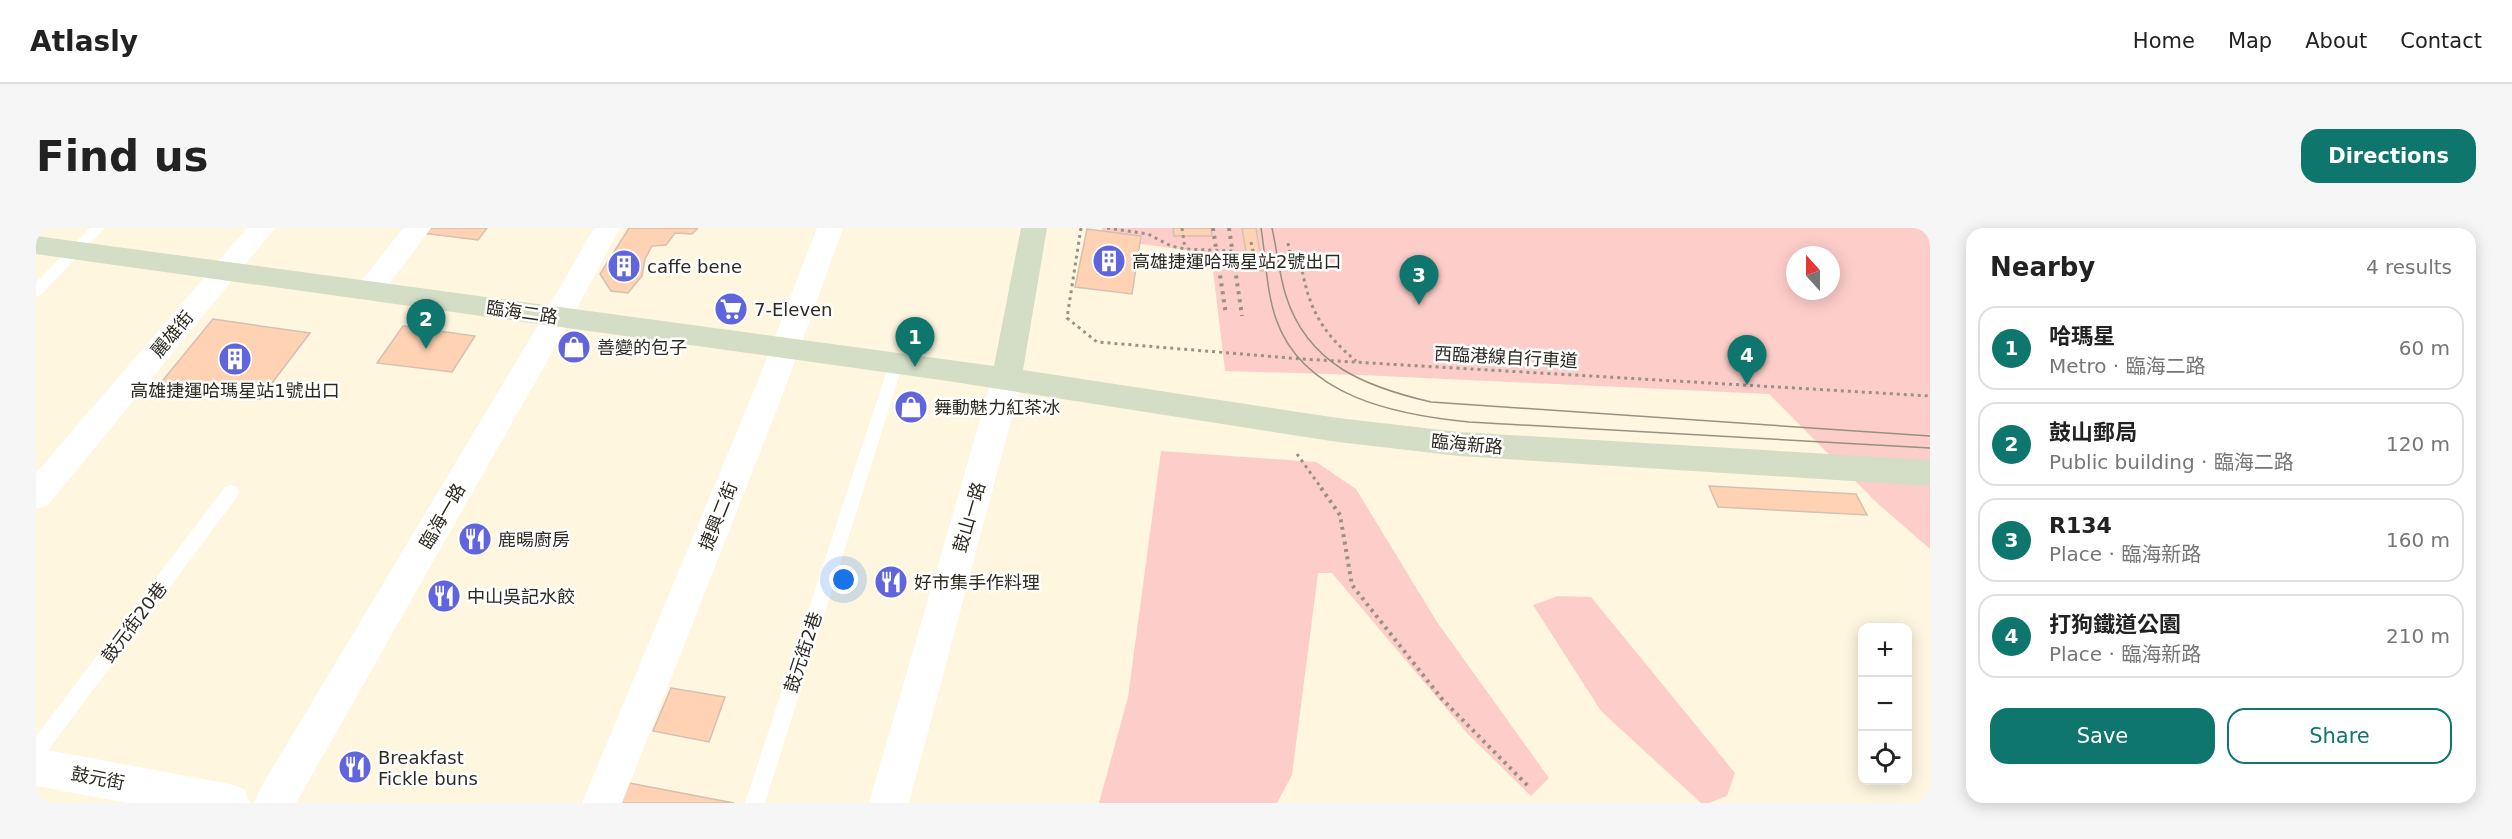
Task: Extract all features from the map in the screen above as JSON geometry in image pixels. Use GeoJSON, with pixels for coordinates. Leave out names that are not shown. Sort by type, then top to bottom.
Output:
{"type":"FeatureCollection","features":[{"type":"Feature","properties":{"kind":"street","name":"麗雄街"},"geometry":{"type":"LineString","coordinates":[[36,496],[262,228]]}},
{"type":"Feature","properties":{"kind":"street"},"geometry":{"type":"LineString","coordinates":[[369,291],[418,228]]}},
{"type":"Feature","properties":{"kind":"street","name":"臨海一路"},"geometry":{"type":"LineString","coordinates":[[274,803],[558,317],[607,228]]}},
{"type":"Feature","properties":{"kind":"street","name":"捷興二街"},"geometry":{"type":"LineString","coordinates":[[602,803],[786,348],[830,228]]}},
{"type":"Feature","properties":{"kind":"street","name":"鼓山一路"},"geometry":{"type":"LineString","coordinates":[[889,803],[1007,379],[1034,228]]}},
{"type":"Feature","properties":{"kind":"street","name":"臨海二路"},"geometry":{"type":"LineString","coordinates":[[36,245],[1007,379]]}},
{"type":"Feature","properties":{"kind":"street","name":"臨海新路"},"geometry":{"type":"LineString","coordinates":[[1007,379],[1327,428],[1459,444],[1930,473]]}},
{"type":"Feature","properties":{"kind":"street","name":"鼓元街"},"geometry":{"type":"LineString","coordinates":[[36,766],[230,803]]}},
{"type":"Feature","properties":{"kind":"lane"},"geometry":{"type":"LineString","coordinates":[[36,291],[98,228]]}},
{"type":"Feature","properties":{"kind":"lane","name":"鼓元街2巷"},"geometry":{"type":"LineString","coordinates":[[755,803],[896,364]]}},
{"type":"Feature","properties":{"kind":"lane","name":"鼓元街20巷"},"geometry":{"type":"LineString","coordinates":[[36,751],[231,492]]}},
{"type":"Feature","properties":{"kind":"path","name":"西臨港線自行車道"},"geometry":{"type":"LineString","coordinates":[[1081,228],[1067,318],[1097,342],[1357,362],[1930,396]]}},
{"type":"Feature","properties":{"kind":"path"},"geometry":{"type":"LineString","coordinates":[[1107,228],[1114,231],[1148,234],[1171,246],[1185,249],[1233,251],[1254,256],[1300,259],[1305,293],[1319,323],[1331,339],[1357,362]]}},
{"type":"Feature","properties":{"kind":"path"},"geometry":{"type":"LineString","coordinates":[[1182,228],[1185,249]]}},
{"type":"Feature","properties":{"kind":"path"},"geometry":{"type":"LineString","coordinates":[[1251,242],[1254,256]]}},
{"type":"Feature","properties":{"kind":"path"},"geometry":{"type":"LineString","coordinates":[[1288,243],[1291,258]]}},
{"type":"Feature","properties":{"kind":"path"},"geometry":{"type":"LineString","coordinates":[[1297,453],[1340,515],[1352,585],[1442,699],[1529,787]]}},
{"type":"Feature","properties":{"kind":"shaded area"},"geometry":{"type":"Polygon","coordinates":[[[1102,228],[1930,228],[1930,549],[1876,502],[1769,394],[1225,371],[1211,253],[1102,239],[1102,228]]]}},
{"type":"Feature","properties":{"kind":"shaded area"},"geometry":{"type":"Polygon","coordinates":[[[1161,451],[1316,462],[1356,489],[1437,622],[1549,778],[1531,796],[1467,733],[1332,573],[1318,573],[1292,775],[1277,803],[1099,803],[1128,697],[1161,451]]]}},
{"type":"Feature","properties":{"kind":"shaded area"},"geometry":{"type":"Polygon","coordinates":[[[1558,596],[1591,597],[1735,773],[1727,796],[1709,803],[1701,803],[1601,711],[1533,605],[1558,596]]]}},
{"type":"Feature","properties":{"kind":"building"},"geometry":{"type":"Polygon","coordinates":[[[425,228],[487,228],[478,240],[421,233],[425,228]]]}},
{"type":"Feature","properties":{"kind":"building","name":"caffe bene"},"geometry":{"type":"Polygon","coordinates":[[[629,228],[698,228],[692,234],[675,233],[666,245],[652,246],[645,259],[642,276],[628,293],[611,291],[600,274],[629,228]]]}},
{"type":"Feature","properties":{"kind":"building"},"geometry":{"type":"Polygon","coordinates":[[[1173,228],[1211,228],[1212,236],[1174,236],[1173,228]]]}},
{"type":"Feature","properties":{"kind":"building"},"geometry":{"type":"Polygon","coordinates":[[[1242,228],[1256,228],[1263,271],[1249,270],[1242,228]]]}},
{"type":"Feature","properties":{"kind":"building","name":"高雄捷運哈瑪星站2號出口"},"geometry":{"type":"Polygon","coordinates":[[[1087,229],[1141,236],[1132,294],[1075,287],[1087,229]]]}},
{"type":"Feature","properties":{"kind":"building","name":"高雄捷運哈瑪星站1號出口"},"geometry":{"type":"Polygon","coordinates":[[[213,319],[310,333],[260,399],[159,385],[213,319]]]}},
{"type":"Feature","properties":{"kind":"building"},"geometry":{"type":"Polygon","coordinates":[[[403,326],[475,336],[452,372],[377,363],[403,326]]]}},
{"type":"Feature","properties":{"kind":"building"},"geometry":{"type":"Polygon","coordinates":[[[1709,486],[1856,494],[1867,515],[1718,507],[1709,486]]]}},
{"type":"Feature","properties":{"kind":"building"},"geometry":{"type":"Polygon","coordinates":[[[671,688],[725,697],[709,742],[653,731],[671,688]]]}},
{"type":"Feature","properties":{"kind":"building"},"geometry":{"type":"Polygon","coordinates":[[[629,783],[734,803],[621,803],[629,783]]]}},
{"type":"Feature","properties":{"kind":"tram line"},"geometry":{"type":"LineString","coordinates":[[1261,228],[1273,308],[1289,346],[1307,367],[1330,384],[1383,407],[1412,414],[1469,422],[1930,448]]}},
{"type":"Feature","properties":{"kind":"tram line"},"geometry":{"type":"LineString","coordinates":[[1272,228],[1286,296],[1296,320],[1309,340],[1324,356],[1342,369],[1384,389],[1431,402],[1930,436]]}},
{"type":"Feature","properties":{"kind":"railway"},"geometry":{"type":"LineString","coordinates":[[1213,228],[1226,315]]}},
{"type":"Feature","properties":{"kind":"railway"},"geometry":{"type":"LineString","coordinates":[[1229,228],[1242,316]]}},
{"type":"Feature","properties":{"kind":"place","name":"高雄捷運哈瑪星站2號出口"},"geometry":{"type":"Point","coordinates":[1109,261]}},
{"type":"Feature","properties":{"kind":"place","name":"caffe bene"},"geometry":{"type":"Point","coordinates":[624,266]}},
{"type":"Feature","properties":{"kind":"place","name":"R134"},"geometry":{"type":"Point","coordinates":[1419,305]}},
{"type":"Feature","properties":{"kind":"place","name":"7-Eleven"},"geometry":{"type":"Point","coordinates":[731,309]}},
{"type":"Feature","properties":{"kind":"place","name":"善變的包子"},"geometry":{"type":"Point","coordinates":[574,347]}},
{"type":"Feature","properties":{"kind":"place","name":"鼓山郵局"},"geometry":{"type":"Point","coordinates":[426,349]}},
{"type":"Feature","properties":{"kind":"place","name":"高雄捷運哈瑪星站1號出口"},"geometry":{"type":"Point","coordinates":[235,359]}},
{"type":"Feature","properties":{"kind":"place","name":"哈瑪星"},"geometry":{"type":"Point","coordinates":[915,367]}},
{"type":"Feature","properties":{"kind":"place","name":"打狗鐵道公園"},"geometry":{"type":"Point","coordinates":[1747,385]}},
{"type":"Feature","properties":{"kind":"place","name":"舞動魅力紅茶冰"},"geometry":{"type":"Point","coordinates":[911,407]}},
{"type":"Feature","properties":{"kind":"place","name":"鹿暘廚房"},"geometry":{"type":"Point","coordinates":[475,539]}},
{"type":"Feature","properties":{"kind":"place","name":"好市集手作料理"},"geometry":{"type":"Point","coordinates":[891,582]}},
{"type":"Feature","properties":{"kind":"place","name":"中山吳記水餃"},"geometry":{"type":"Point","coordinates":[444,596]}},
{"type":"Feature","properties":{"kind":"place","name":"Breakfast Fickle buns"},"geometry":{"type":"Point","coordinates":[355,767]}}]}
